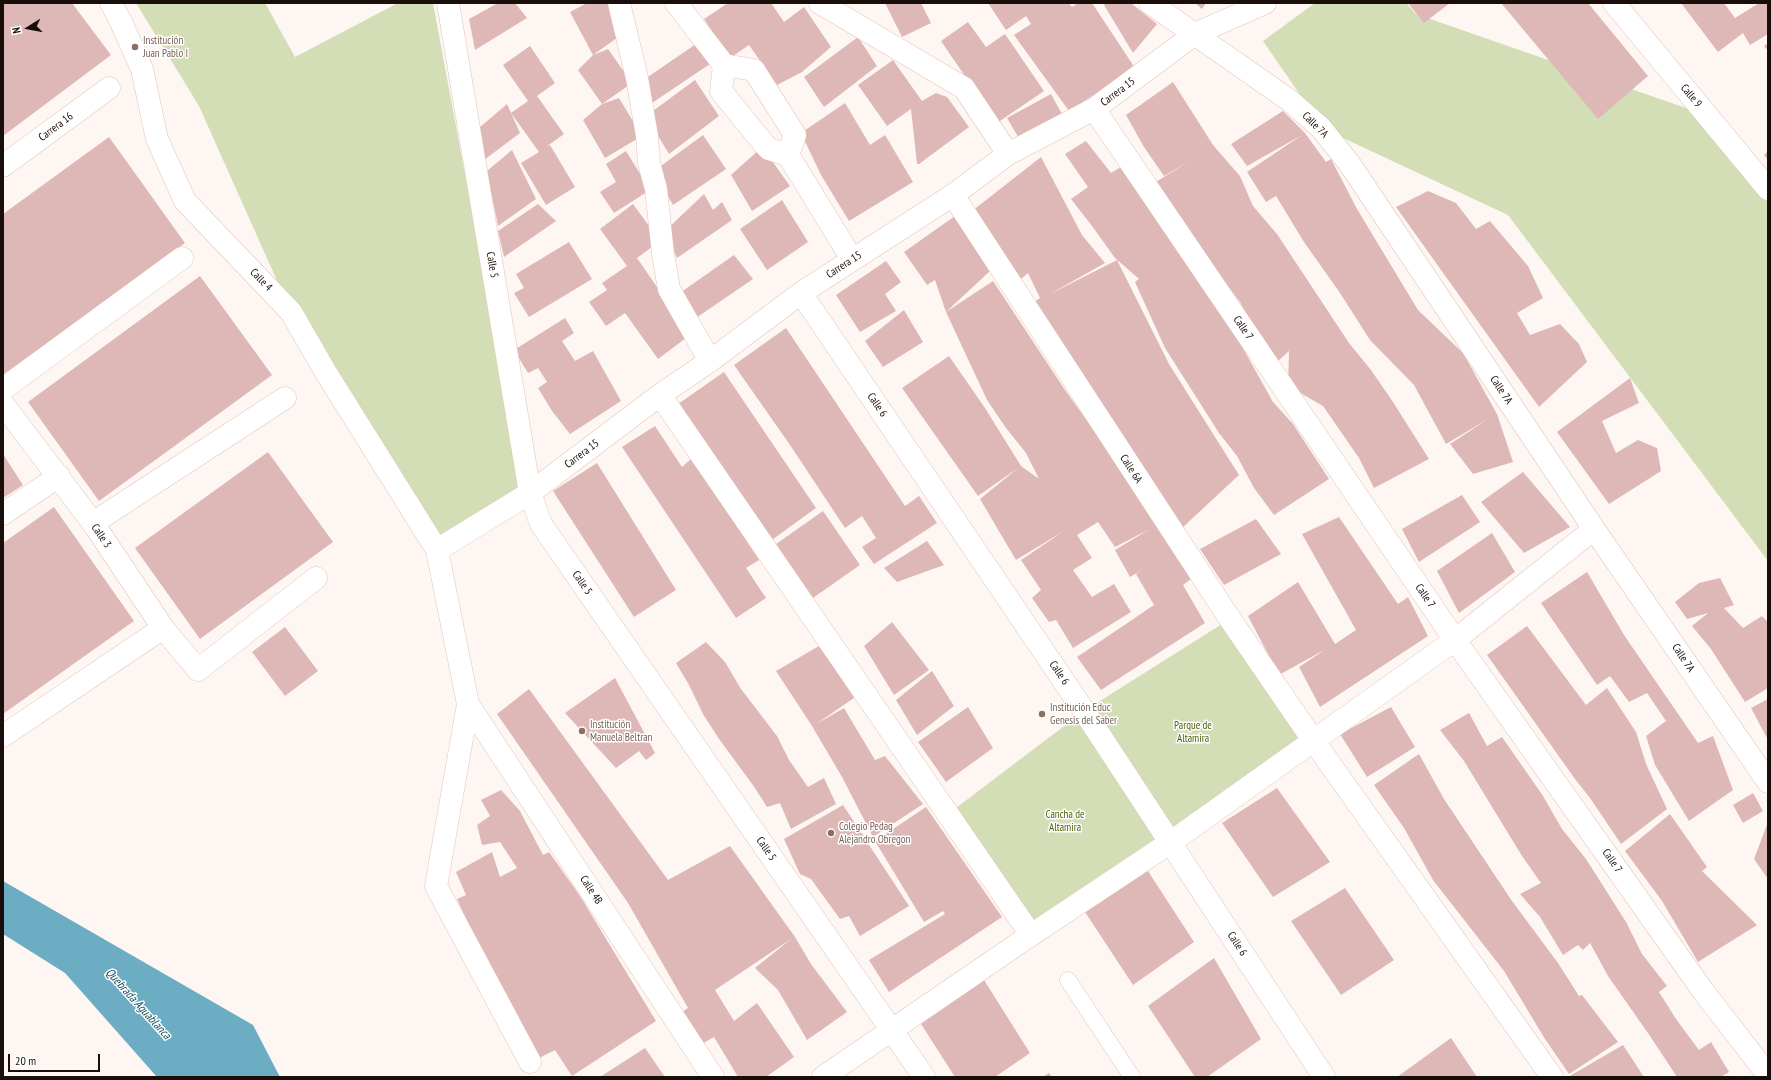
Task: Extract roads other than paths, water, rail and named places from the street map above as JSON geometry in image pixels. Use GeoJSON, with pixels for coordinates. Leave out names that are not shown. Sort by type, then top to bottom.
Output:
{"type":"FeatureCollection","features":[{"type":"Feature","properties":{"kind":"street","name":"Calle 4"},"geometry":{"type":"LineString","coordinates":[[111,3],[122,22],[142,69],[157,139],[185,201],[291,312],[325,371],[437,550]]}},
{"type":"Feature","properties":{"kind":"street","name":"Calle 5"},"geometry":{"type":"LineString","coordinates":[[448,3],[530,493],[541,524],[924,1077]]}},
{"type":"Feature","properties":{"kind":"street"},"geometry":{"type":"LineString","coordinates":[[619,3],[637,78],[649,162],[656,189],[663,254],[669,289],[710,361]]}},
{"type":"Feature","properties":{"kind":"street"},"geometry":{"type":"LineString","coordinates":[[676,3],[724,65],[754,70],[795,135],[788,155]]}},
{"type":"Feature","properties":{"kind":"street"},"geometry":{"type":"LineString","coordinates":[[820,3],[964,88],[1008,154]]}},
{"type":"Feature","properties":{"kind":"street"},"geometry":{"type":"LineString","coordinates":[[1150,3],[1195,34]]}},
{"type":"Feature","properties":{"kind":"street","name":"Carrera 15"},"geometry":{"type":"LineString","coordinates":[[437,550],[530,493],[660,395],[710,361],[801,293],[852,259],[953,196],[1008,154],[1094,109],[1195,34],[1265,3]]}},
{"type":"Feature","properties":{"kind":"street","name":"Calle 9"},"geometry":{"type":"LineString","coordinates":[[1614,3],[1768,189]]}},
{"type":"Feature","properties":{"kind":"street","name":"Calle 7A"},"geometry":{"type":"LineString","coordinates":[[1195,34],[1289,100],[1321,128],[1349,163],[1594,528],[1768,782]]}},
{"type":"Feature","properties":{"kind":"street"},"geometry":{"type":"LineString","coordinates":[[724,65],[721,91],[769,149],[788,155],[852,259]]}},
{"type":"Feature","properties":{"kind":"street","name":"Carrera 16"},"geometry":{"type":"LineString","coordinates":[[3,166],[109,88]]}},
{"type":"Feature","properties":{"kind":"street","name":"Calle 7"},"geometry":{"type":"LineString","coordinates":[[1094,109],[1455,640],[1703,991],[1768,1075]]}},
{"type":"Feature","properties":{"kind":"street","name":"Calle 6A"},"geometry":{"type":"LineString","coordinates":[[953,196],[1230,619],[1313,740]]}},
{"type":"Feature","properties":{"kind":"street"},"geometry":{"type":"LineString","coordinates":[[3,389],[182,258]]}},
{"type":"Feature","properties":{"kind":"street","name":"Calle 6"},"geometry":{"type":"LineString","coordinates":[[801,293],[1171,842],[1324,1077]]}},
{"type":"Feature","properties":{"kind":"street"},"geometry":{"type":"LineString","coordinates":[[660,395],[1031,935]]}},
{"type":"Feature","properties":{"kind":"street"},"geometry":{"type":"LineString","coordinates":[[93,524],[285,398]]}},
{"type":"Feature","properties":{"kind":"street","name":"Calle 3"},"geometry":{"type":"LineString","coordinates":[[3,404],[59,476],[163,628],[198,670],[316,578]]}},
{"type":"Feature","properties":{"kind":"street"},"geometry":{"type":"LineString","coordinates":[[3,514],[59,476]]}},
{"type":"Feature","properties":{"kind":"street"},"geometry":{"type":"LineString","coordinates":[[823,1077],[1031,935],[1171,842],[1455,640],[1594,528]]}},
{"type":"Feature","properties":{"kind":"street"},"geometry":{"type":"LineString","coordinates":[[437,550],[468,704],[436,886],[530,1062]]}},
{"type":"Feature","properties":{"kind":"street"},"geometry":{"type":"LineString","coordinates":[[3,736],[163,628]]}},
{"type":"Feature","properties":{"kind":"street","name":"Calle 4B"},"geometry":{"type":"LineString","coordinates":[[468,704],[713,1077]]}},
{"type":"Feature","properties":{"kind":"street"},"geometry":{"type":"LineString","coordinates":[[1313,740],[1552,1077]]}},
{"type":"Feature","properties":{"kind":"lane"},"geometry":{"type":"LineString","coordinates":[[1068,980],[1132,1077]]}},
{"type":"Feature","properties":{"kind":"water","name":"Quebrada Aguablanca"},"geometry":{"type":"Polygon","coordinates":[[[3,881],[253,1025],[280,1077],[157,1077],[65,973],[3,934],[3,881]]]}},
{"type":"Feature","properties":{"kind":"place","name":"Institución Juan Pablo I"},"geometry":{"type":"Point","coordinates":[135,47]}},
{"type":"Feature","properties":{"kind":"place","name":"Institución Educ Genesis del Saber"},"geometry":{"type":"Point","coordinates":[1042,714]}},
{"type":"Feature","properties":{"kind":"place","name":"Institución Manuela Beltran"},"geometry":{"type":"Point","coordinates":[582,731]}},
{"type":"Feature","properties":{"kind":"place","name":"Colegio Pedag Alejandro Obregon"},"geometry":{"type":"Point","coordinates":[831,833]}},
{"type":"Feature","properties":{"kind":"park label","name":"Parque de Altamira"},"geometry":{"type":"Point","coordinates":[1193,732]}},
{"type":"Feature","properties":{"kind":"park label","name":"Cancha de Altamira"},"geometry":{"type":"Point","coordinates":[1065,821]}}]}
